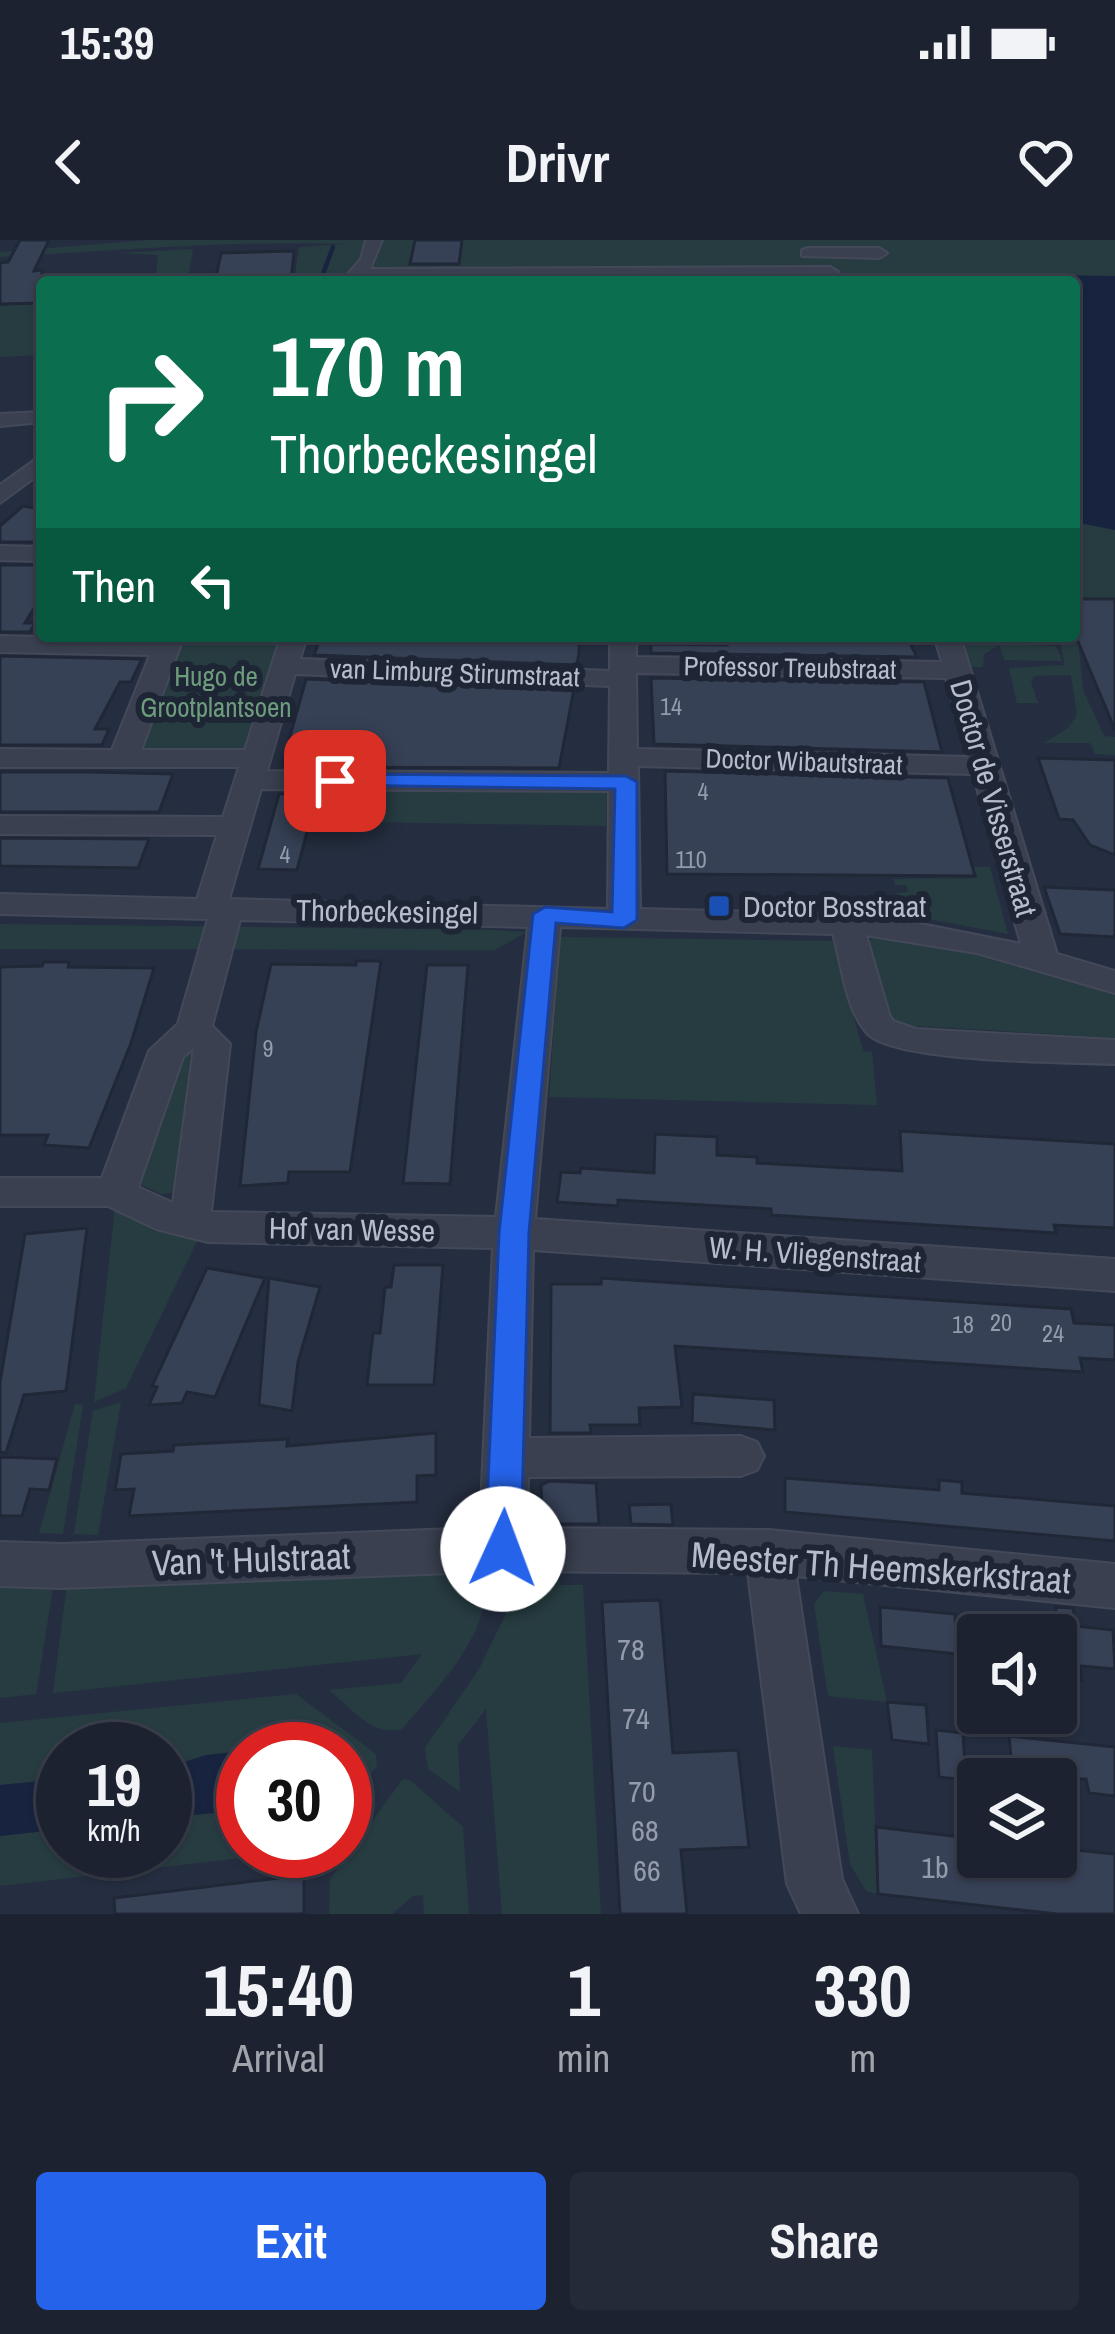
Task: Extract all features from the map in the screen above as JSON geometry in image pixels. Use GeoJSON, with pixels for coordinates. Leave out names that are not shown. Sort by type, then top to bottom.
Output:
{"type":"FeatureCollection","features":[{"type":"Feature","properties":{"kind":"street"},"geometry":{"type":"LineString","coordinates":[[356,276],[369,260],[374,240]]}},
{"type":"Feature","properties":{"kind":"street"},"geometry":{"type":"LineString","coordinates":[[510,276],[822,272],[804,247]]}},
{"type":"Feature","properties":{"kind":"street"},"geometry":{"type":"LineString","coordinates":[[804,247],[879,254]]}},
{"type":"Feature","properties":{"kind":"street"},"geometry":{"type":"LineString","coordinates":[[0,420],[36,417]]}},
{"type":"Feature","properties":{"kind":"street"},"geometry":{"type":"LineString","coordinates":[[0,496],[36,466]]}},
{"type":"Feature","properties":{"kind":"street"},"geometry":{"type":"LineString","coordinates":[[0,553],[36,554]]}},
{"type":"Feature","properties":{"kind":"street"},"geometry":{"type":"LineString","coordinates":[[0,644],[168,642],[123,759]]}},
{"type":"Feature","properties":{"kind":"street"},"geometry":{"type":"LineString","coordinates":[[116,1193],[167,1051],[194,1029],[234,826],[293,642]]}},
{"type":"Feature","properties":{"kind":"street","name":"Doctor de Visserstraat"},"geometry":{"type":"LineString","coordinates":[[949,642],[1042,960]]}},
{"type":"Feature","properties":{"kind":"street"},"geometry":{"type":"LineString","coordinates":[[623,660],[624,920]]}},
{"type":"Feature","properties":{"kind":"street","name":"van Limburg Stirumstraat"},"geometry":{"type":"LineString","coordinates":[[287,666],[623,660]]}},
{"type":"Feature","properties":{"kind":"street","name":"Professor Treubstraat"},"geometry":{"type":"LineString","coordinates":[[623,660],[956,670]]}},
{"type":"Feature","properties":{"kind":"street","name":"Doctor Wibautstraat"},"geometry":{"type":"LineString","coordinates":[[0,758],[123,759],[253,770],[982,766]]}},
{"type":"Feature","properties":{"kind":"street"},"geometry":{"type":"LineString","coordinates":[[0,825],[234,826]]}},
{"type":"Feature","properties":{"kind":"street","name":"Thorbeckesingel"},"geometry":{"type":"LineString","coordinates":[[0,884],[218,901]]}},
{"type":"Feature","properties":{"kind":"street"},"geometry":{"type":"LineString","coordinates":[[503,1549],[514,1233],[551,903]]}},
{"type":"Feature","properties":{"kind":"street","name":"Thorbeckesingel"},"geometry":{"type":"LineString","coordinates":[[0,904],[551,903],[624,920],[906,928],[1115,982]]}},
{"type":"Feature","properties":{"kind":"street"},"geometry":{"type":"LineString","coordinates":[[847,924],[872,1015],[888,1033],[914,1040],[1115,1052]]}},
{"type":"Feature","properties":{"kind":"street"},"geometry":{"type":"LineString","coordinates":[[190,1224],[212,1044],[194,1029]]}},
{"type":"Feature","properties":{"kind":"street","name":"Hof van Wesse"},"geometry":{"type":"LineString","coordinates":[[0,1192],[116,1193],[190,1224],[514,1233]]}},
{"type":"Feature","properties":{"kind":"street","name":"W. H. Vliegenstraat"},"geometry":{"type":"LineString","coordinates":[[514,1233],[1115,1275]]}},
{"type":"Feature","properties":{"kind":"street"},"geometry":{"type":"LineString","coordinates":[[506,1458],[741,1456]]}},
{"type":"Feature","properties":{"kind":"street","name":"Meester Th Heemskerkstraat"},"geometry":{"type":"LineString","coordinates":[[503,1549],[770,1552],[1115,1586]]}},
{"type":"Feature","properties":{"kind":"street","name":"Van 't Hulstraat"},"geometry":{"type":"LineString","coordinates":[[0,1564],[62,1566],[503,1549]]}},
{"type":"Feature","properties":{"kind":"street"},"geometry":{"type":"LineString","coordinates":[[770,1552],[815,1884],[830,1914]]}},
{"type":"Feature","properties":{"kind":"green space"},"geometry":{"type":"Polygon","coordinates":[[[150,240],[1115,240],[1115,599],[1080,599],[1080,276],[295,276],[299,247],[347,244],[217,245],[0,257],[0,252],[150,240]]]}},
{"type":"Feature","properties":{"kind":"green space"},"geometry":{"type":"Polygon","coordinates":[[[193,249],[188,276],[115,276],[156,274],[158,255],[117,253],[193,249]]]}},
{"type":"Feature","properties":{"kind":"green space"},"geometry":{"type":"Polygon","coordinates":[[[0,302],[36,303],[36,355],[0,357],[0,306],[10,306],[0,302]]]}},
{"type":"Feature","properties":{"kind":"green space","name":"Hugo de Grootplantsoen"},"geometry":{"type":"Polygon","coordinates":[[[181,642],[284,642],[246,750],[148,752],[139,747],[181,642]]]}},
{"type":"Feature","properties":{"kind":"green space"},"geometry":{"type":"Polygon","coordinates":[[[962,642],[1056,646],[1062,661],[1005,660],[999,645],[984,654],[983,667],[970,667],[962,642]]]}},
{"type":"Feature","properties":{"kind":"green space"},"geometry":{"type":"Polygon","coordinates":[[[1060,642],[1078,642],[1083,690],[1104,736],[1115,737],[1115,755],[1095,754],[1090,743],[1044,743],[1068,728],[1077,715],[1071,675],[1034,676],[1031,682],[1038,703],[1017,703],[1009,668],[1065,665],[1060,642]]]}},
{"type":"Feature","properties":{"kind":"green space"},"geometry":{"type":"Polygon","coordinates":[[[372,789],[607,791],[606,826],[369,822],[372,789]]]}},
{"type":"Feature","properties":{"kind":"green space"},"geometry":{"type":"Polygon","coordinates":[[[973,867],[990,867],[1008,934],[902,914],[897,893],[908,892],[906,885],[895,885],[894,879],[977,878],[973,867]]]}},
{"type":"Feature","properties":{"kind":"green space"},"geometry":{"type":"Polygon","coordinates":[[[0,924],[527,932],[495,950],[0,949],[0,924]]]}},
{"type":"Feature","properties":{"kind":"green space"},"geometry":{"type":"Polygon","coordinates":[[[560,937],[833,941],[863,1051],[872,1052],[877,1105],[549,1097],[560,937]]]}},
{"type":"Feature","properties":{"kind":"green space"},"geometry":{"type":"Polygon","coordinates":[[[873,937],[966,952],[1115,995],[1115,1038],[917,1026],[910,1033],[890,1022],[867,944],[873,937]]]}},
{"type":"Feature","properties":{"kind":"green space"},"geometry":{"type":"Polygon","coordinates":[[[184,1052],[200,1054],[179,1192],[161,1194],[135,1182],[184,1052]]]}},
{"type":"Feature","properties":{"kind":"green space"},"geometry":{"type":"Polygon","coordinates":[[[115,1206],[154,1231],[198,1239],[126,1388],[94,1402],[115,1206]]]}},
{"type":"Feature","properties":{"kind":"green space"},"geometry":{"type":"Polygon","coordinates":[[[121,1402],[98,1535],[74,1534],[93,1411],[121,1402]]]}},
{"type":"Feature","properties":{"kind":"green space"},"geometry":{"type":"Polygon","coordinates":[[[75,1404],[83,1405],[63,1534],[39,1533],[75,1404]]]}},
{"type":"Feature","properties":{"kind":"green space"},"geometry":{"type":"Polygon","coordinates":[[[559,1567],[560,1585],[583,1585],[601,1914],[502,1914],[486,1709],[458,1745],[460,1792],[428,1769],[425,1748],[479,1669],[526,1573],[559,1567]]]}},
{"type":"Feature","properties":{"kind":"green space"},"geometry":{"type":"Polygon","coordinates":[[[485,1571],[486,1593],[461,1657],[402,1729],[392,1731],[372,1725],[329,1690],[401,1683],[422,1654],[53,1693],[67,1583],[485,1571]]]}},
{"type":"Feature","properties":{"kind":"green space"},"geometry":{"type":"Polygon","coordinates":[[[0,1581],[54,1582],[36,1694],[0,1698],[0,1581]]]}},
{"type":"Feature","properties":{"kind":"green space"},"geometry":{"type":"Polygon","coordinates":[[[824,1591],[863,1594],[887,1702],[828,1696],[814,1604],[824,1591]]]}},
{"type":"Feature","properties":{"kind":"green space"},"geometry":{"type":"Polygon","coordinates":[[[296,1694],[333,1722],[216,1722],[216,1756],[192,1761],[192,1722],[36,1722],[36,1782],[0,1785],[0,1723],[296,1694]]]}},
{"type":"Feature","properties":{"kind":"green space"},"geometry":{"type":"Polygon","coordinates":[[[833,1746],[872,1750],[878,1894],[866,1891],[850,1864],[833,1746]]]}},
{"type":"Feature","properties":{"kind":"green space"},"geometry":{"type":"Polygon","coordinates":[[[403,1779],[463,1827],[469,1914],[424,1914],[423,1895],[413,1896],[392,1914],[329,1914],[331,1878],[372,1878],[372,1821],[403,1779]]]}},
{"type":"Feature","properties":{"kind":"green space"},"geometry":{"type":"Polygon","coordinates":[[[216,1813],[216,1861],[192,1864],[192,1815],[216,1813]]]}},
{"type":"Feature","properties":{"kind":"green space"},"geometry":{"type":"Polygon","coordinates":[[[36,1832],[36,1878],[69,1878],[0,1886],[0,1836],[36,1832]]]}},
{"type":"Feature","properties":{"kind":"water"},"geometry":{"type":"Polygon","coordinates":[[[973,274],[1115,276],[1115,530],[1080,523],[1080,276],[953,276],[973,274]]]}},
{"type":"Feature","properties":{"kind":"water"},"geometry":{"type":"Polygon","coordinates":[[[216,1754],[216,1813],[192,1815],[192,1759],[216,1754]]]}},
{"type":"Feature","properties":{"kind":"water"},"geometry":{"type":"Polygon","coordinates":[[[36,1782],[36,1832],[0,1836],[0,1785],[36,1782]]]}},
{"type":"Feature","properties":{"kind":"building"},"geometry":{"type":"Polygon","coordinates":[[[20,240],[49,240],[34,271],[42,270],[42,276],[36,276],[36,303],[0,304],[0,263],[8,262],[20,240]]]}},
{"type":"Feature","properties":{"kind":"building"},"geometry":{"type":"Polygon","coordinates":[[[415,240],[462,240],[459,264],[410,264],[415,240]]]}},
{"type":"Feature","properties":{"kind":"building"},"geometry":{"type":"Polygon","coordinates":[[[294,251],[292,276],[216,276],[221,253],[294,251]]]}},
{"type":"Feature","properties":{"kind":"building"},"geometry":{"type":"Polygon","coordinates":[[[23,506],[36,508],[36,542],[0,542],[0,526],[23,506]]]}},
{"type":"Feature","properties":{"kind":"building"},"geometry":{"type":"Polygon","coordinates":[[[0,565],[36,565],[36,605],[25,623],[35,623],[30,632],[0,632],[0,565]]]}},
{"type":"Feature","properties":{"kind":"building"},"geometry":{"type":"Polygon","coordinates":[[[1080,599],[1115,599],[1115,730],[1078,642],[1080,599]]]}},
{"type":"Feature","properties":{"kind":"building"},"geometry":{"type":"Polygon","coordinates":[[[319,642],[579,642],[579,652],[577,665],[314,655],[319,642]]]}},
{"type":"Feature","properties":{"kind":"building"},"geometry":{"type":"Polygon","coordinates":[[[910,642],[917,657],[651,653],[651,644],[910,642]]]}},
{"type":"Feature","properties":{"kind":"building"},"geometry":{"type":"Polygon","coordinates":[[[0,656],[142,659],[131,682],[120,682],[95,729],[109,729],[102,745],[0,745],[0,656]]]}},
{"type":"Feature","properties":{"kind":"building"},"geometry":{"type":"Polygon","coordinates":[[[651,678],[924,682],[942,752],[654,744],[651,678]]]}},
{"type":"Feature","properties":{"kind":"building"},"geometry":{"type":"Polygon","coordinates":[[[306,679],[574,689],[559,768],[287,767],[282,765],[306,679]]]}},
{"type":"Feature","properties":{"kind":"building"},"geometry":{"type":"Polygon","coordinates":[[[1038,758],[1115,760],[1115,855],[1090,845],[1073,820],[1059,819],[1038,758]]]}},
{"type":"Feature","properties":{"kind":"building"},"geometry":{"type":"Polygon","coordinates":[[[665,771],[948,778],[975,876],[667,874],[665,771]]]}},
{"type":"Feature","properties":{"kind":"building"},"geometry":{"type":"Polygon","coordinates":[[[0,772],[173,774],[159,812],[0,812],[0,772]]]}},
{"type":"Feature","properties":{"kind":"building"},"geometry":{"type":"Polygon","coordinates":[[[279,794],[317,794],[297,870],[258,869],[279,794]]]}},
{"type":"Feature","properties":{"kind":"building"},"geometry":{"type":"Polygon","coordinates":[[[0,838],[149,839],[138,868],[0,866],[0,838]]]}},
{"type":"Feature","properties":{"kind":"building"},"geometry":{"type":"Polygon","coordinates":[[[1044,887],[1115,890],[1115,937],[1060,934],[1044,887]]]}},
{"type":"Feature","properties":{"kind":"building"},"geometry":{"type":"Polygon","coordinates":[[[356,961],[381,961],[350,1172],[289,1172],[288,1183],[240,1186],[256,1032],[271,964],[356,965],[356,961]]]}},
{"type":"Feature","properties":{"kind":"building"},"geometry":{"type":"Polygon","coordinates":[[[44,962],[69,962],[68,967],[154,968],[131,1043],[89,1148],[44,1145],[48,1135],[0,1135],[0,967],[42,966],[44,962]]]}},
{"type":"Feature","properties":{"kind":"building"},"geometry":{"type":"Polygon","coordinates":[[[427,965],[468,965],[450,1184],[403,1183],[427,965]]]}},
{"type":"Feature","properties":{"kind":"building"},"geometry":{"type":"Polygon","coordinates":[[[900,1131],[1115,1144],[1115,1228],[1054,1225],[1056,1233],[771,1215],[771,1209],[618,1200],[618,1206],[557,1202],[561,1172],[580,1173],[581,1168],[654,1173],[655,1134],[717,1137],[717,1155],[757,1157],[757,1163],[902,1171],[900,1131]]]}},
{"type":"Feature","properties":{"kind":"building"},"geometry":{"type":"Polygon","coordinates":[[[87,1228],[66,1391],[24,1395],[6,1453],[0,1452],[0,1382],[25,1234],[87,1228]]]}},
{"type":"Feature","properties":{"kind":"building"},"geometry":{"type":"Polygon","coordinates":[[[394,1265],[443,1265],[434,1385],[367,1385],[373,1333],[380,1333],[385,1287],[391,1287],[394,1265]]]}},
{"type":"Feature","properties":{"kind":"building"},"geometry":{"type":"Polygon","coordinates":[[[207,1268],[265,1278],[215,1397],[187,1392],[182,1403],[149,1405],[157,1387],[152,1386],[207,1268]]]}},
{"type":"Feature","properties":{"kind":"building"},"geometry":{"type":"Polygon","coordinates":[[[269,1278],[320,1287],[298,1362],[292,1411],[259,1405],[269,1278]]]}},
{"type":"Feature","properties":{"kind":"building"},"geometry":{"type":"Polygon","coordinates":[[[601,1278],[1071,1309],[1074,1323],[1115,1325],[1115,1360],[1080,1358],[1083,1372],[675,1346],[682,1407],[639,1408],[640,1425],[590,1425],[591,1433],[550,1433],[551,1284],[601,1284],[601,1278]]]}},
{"type":"Feature","properties":{"kind":"building"},"geometry":{"type":"Polygon","coordinates":[[[693,1394],[774,1400],[775,1430],[692,1423],[693,1394]]]}},
{"type":"Feature","properties":{"kind":"building"},"geometry":{"type":"Polygon","coordinates":[[[436,1433],[436,1475],[417,1476],[417,1502],[129,1516],[134,1489],[115,1490],[121,1454],[173,1451],[174,1445],[288,1439],[287,1446],[436,1433]]]}},
{"type":"Feature","properties":{"kind":"building"},"geometry":{"type":"Polygon","coordinates":[[[0,1457],[57,1459],[49,1490],[30,1489],[22,1516],[0,1516],[0,1457]]]}},
{"type":"Feature","properties":{"kind":"building"},"geometry":{"type":"Polygon","coordinates":[[[785,1478],[939,1490],[939,1480],[962,1482],[962,1493],[1115,1506],[1115,1541],[785,1512],[785,1478]]]}},
{"type":"Feature","properties":{"kind":"building"},"geometry":{"type":"Polygon","coordinates":[[[550,1481],[596,1483],[599,1524],[543,1524],[541,1485],[550,1481]]]}},
{"type":"Feature","properties":{"kind":"building"},"geometry":{"type":"Polygon","coordinates":[[[671,1504],[673,1525],[631,1524],[629,1505],[671,1504]]]}},
{"type":"Feature","properties":{"kind":"building"},"geometry":{"type":"Polygon","coordinates":[[[660,1600],[673,1753],[738,1750],[749,1847],[681,1850],[687,1914],[620,1914],[602,1602],[660,1600]]]}},
{"type":"Feature","properties":{"kind":"building"},"geometry":{"type":"Polygon","coordinates":[[[880,1607],[955,1614],[957,1654],[881,1646],[880,1607]]]}},
{"type":"Feature","properties":{"kind":"building"},"geometry":{"type":"Polygon","coordinates":[[[1056,1607],[1073,1608],[1074,1614],[1056,1614],[1056,1607]]]}},
{"type":"Feature","properties":{"kind":"building"},"geometry":{"type":"Polygon","coordinates":[[[1077,1626],[1113,1630],[1115,1669],[1080,1666],[1082,1681],[1077,1680],[1077,1626]]]}},
{"type":"Feature","properties":{"kind":"building"},"geometry":{"type":"Polygon","coordinates":[[[887,1702],[926,1705],[929,1744],[892,1740],[887,1702]]]}},
{"type":"Feature","properties":{"kind":"building"},"geometry":{"type":"Polygon","coordinates":[[[936,1730],[963,1734],[965,1758],[957,1758],[957,1779],[939,1777],[936,1730]]]}},
{"type":"Feature","properties":{"kind":"building"},"geometry":{"type":"Polygon","coordinates":[[[1009,1736],[1115,1747],[1115,1796],[1089,1793],[1086,1779],[1077,1779],[1077,1758],[1011,1758],[1009,1736]]]}},
{"type":"Feature","properties":{"kind":"building"},"geometry":{"type":"Polygon","coordinates":[[[876,1827],[957,1837],[957,1878],[1077,1878],[1077,1850],[1115,1854],[1115,1914],[1057,1914],[878,1894],[876,1827]]]}},
{"type":"Feature","properties":{"kind":"building"},"geometry":{"type":"Polygon","coordinates":[[[304,1878],[304,1914],[115,1914],[114,1898],[304,1878]]]}},
{"type":"Feature","properties":{"kind":"waterway"},"geometry":{"type":"LineString","coordinates":[[322,276],[333,247]]}},
{"type":"Feature","properties":{"kind":"place","name":"Doctor Bosstraat"},"geometry":{"type":"Point","coordinates":[719,906]}},
{"type":"Feature","properties":{"kind":"route"},"geometry":{"type":"LineString","coordinates":[[335,781],[626,782],[624,920],[545,914],[514,1233],[503,1549]]}}]}
